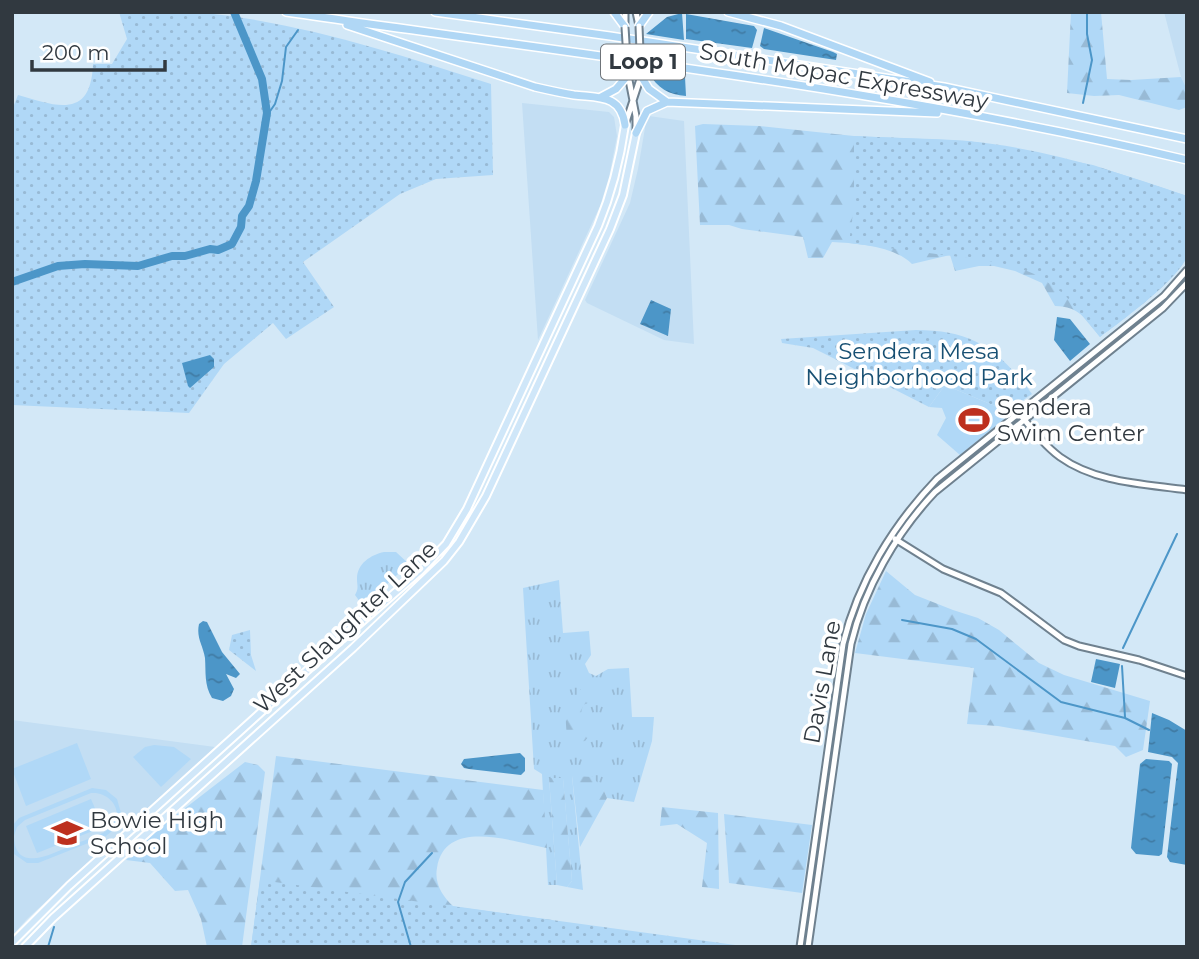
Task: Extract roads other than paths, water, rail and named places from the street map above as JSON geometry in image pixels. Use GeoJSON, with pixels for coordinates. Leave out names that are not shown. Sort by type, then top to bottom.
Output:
{"type":"FeatureCollection","features":[{"type":"Feature","properties":{"kind":"highway","name":"South Mopac Expressway"},"geometry":{"type":"LineString","coordinates":[[286,12],[920,105],[1096,139],[1187,160]]}},
{"type":"Feature","properties":{"kind":"highway","name":"South Mopac Expressway"},"geometry":{"type":"LineString","coordinates":[[435,12],[944,87],[1187,139]]}},
{"type":"Feature","properties":{"kind":"highway"},"geometry":{"type":"LineString","coordinates":[[614,12],[625,27]]}},
{"type":"Feature","properties":{"kind":"highway"},"geometry":{"type":"LineString","coordinates":[[639,26],[649,12]]}},
{"type":"Feature","properties":{"kind":"highway"},"geometry":{"type":"LineString","coordinates":[[729,12],[781,26],[944,87]]}},
{"type":"Feature","properties":{"kind":"highway"},"geometry":{"type":"LineString","coordinates":[[323,18],[535,87],[601,97],[618,106],[623,113],[625,125]]}},
{"type":"Feature","properties":{"kind":"highway"},"geometry":{"type":"LineString","coordinates":[[601,97],[617,89],[628,75]]}},
{"type":"Feature","properties":{"kind":"highway"},"geometry":{"type":"LineString","coordinates":[[641,76],[649,89],[667,102]]}},
{"type":"Feature","properties":{"kind":"highway"},"geometry":{"type":"LineString","coordinates":[[636,133],[647,111],[667,102],[961,114]]}},
{"type":"Feature","properties":{"kind":"main road","name":"West Slaughter Lane"},"geometry":{"type":"LineString","coordinates":[[25,947],[53,918],[410,594],[444,561],[459,542],[486,496],[519,427],[621,203],[636,133],[636,116],[628,75],[625,12]]}},
{"type":"Feature","properties":{"kind":"main road","name":"West Slaughter Lane"},"geometry":{"type":"LineString","coordinates":[[12,943],[45,909],[344,637],[404,586],[439,552],[453,533],[508,421],[610,197],[625,125],[641,76],[636,12]]}},
{"type":"Feature","properties":{"kind":"main road"},"geometry":{"type":"LineString","coordinates":[[621,203],[615,190],[622,160],[622,145]]}},
{"type":"Feature","properties":{"kind":"main road"},"geometry":{"type":"LineString","coordinates":[[601,249],[601,241],[614,207],[610,197]]}},
{"type":"Feature","properties":{"kind":"main road","name":"Davis Lane"},"geometry":{"type":"LineString","coordinates":[[800,947],[844,644],[861,591],[891,537],[908,511],[937,479],[1168,292],[1187,270]]}},
{"type":"Feature","properties":{"kind":"main road","name":"Davis Lane"},"geometry":{"type":"LineString","coordinates":[[808,947],[851,644],[867,595],[916,513],[935,492],[1174,297],[1187,283]]}},
{"type":"Feature","properties":{"kind":"main road"},"geometry":{"type":"LineString","coordinates":[[1168,292],[1174,297]]}},
{"type":"Feature","properties":{"kind":"main road"},"geometry":{"type":"LineString","coordinates":[[1019,413],[1041,440],[1082,470],[1105,477],[1187,490]]}},
{"type":"Feature","properties":{"kind":"main road"},"geometry":{"type":"LineString","coordinates":[[508,421],[519,427]]}},
{"type":"Feature","properties":{"kind":"main road"},"geometry":{"type":"LineString","coordinates":[[891,537],[943,569],[1001,593],[1064,640],[1187,676]]}},
{"type":"Feature","properties":{"kind":"main road"},"geometry":{"type":"LineString","coordinates":[[404,586],[410,594]]}},
{"type":"Feature","properties":{"kind":"main road"},"geometry":{"type":"LineString","coordinates":[[45,909],[53,918]]}},
{"type":"Feature","properties":{"kind":"water"},"geometry":{"type":"Polygon","coordinates":[[[682,13],[684,40],[646,34],[667,17],[682,13]]]}},
{"type":"Feature","properties":{"kind":"water"},"geometry":{"type":"Polygon","coordinates":[[[686,14],[754,26],[757,30],[752,48],[686,39],[686,14]]]}},
{"type":"Feature","properties":{"kind":"water"},"geometry":{"type":"Polygon","coordinates":[[[764,28],[833,52],[837,54],[836,60],[764,49],[760,46],[764,28]]]}},
{"type":"Feature","properties":{"kind":"water"},"geometry":{"type":"Polygon","coordinates":[[[649,73],[685,77],[686,96],[664,90],[649,73]]]}},
{"type":"Feature","properties":{"kind":"water"},"geometry":{"type":"Polygon","coordinates":[[[651,300],[671,309],[668,336],[640,324],[651,300]]]}},
{"type":"Feature","properties":{"kind":"water"},"geometry":{"type":"Polygon","coordinates":[[[1057,317],[1070,319],[1090,344],[1070,361],[1054,340],[1057,317]]]}},
{"type":"Feature","properties":{"kind":"water"},"geometry":{"type":"Polygon","coordinates":[[[210,355],[214,359],[214,367],[190,388],[182,363],[210,355]]]}},
{"type":"Feature","properties":{"kind":"water"},"geometry":{"type":"Polygon","coordinates":[[[207,622],[222,652],[240,674],[236,678],[226,674],[234,689],[231,696],[223,701],[212,698],[208,688],[205,658],[198,633],[199,624],[207,622]]]}},
{"type":"Feature","properties":{"kind":"water"},"geometry":{"type":"Polygon","coordinates":[[[1096,659],[1120,664],[1115,688],[1091,682],[1096,659]]]}},
{"type":"Feature","properties":{"kind":"water"},"geometry":{"type":"Polygon","coordinates":[[[1152,713],[1187,731],[1187,865],[1170,862],[1167,857],[1178,763],[1172,757],[1148,752],[1152,713]]]}},
{"type":"Feature","properties":{"kind":"water"},"geometry":{"type":"Polygon","coordinates":[[[520,753],[525,758],[525,771],[521,775],[469,769],[461,764],[464,759],[520,753]]]}},
{"type":"Feature","properties":{"kind":"water"},"geometry":{"type":"Polygon","coordinates":[[[1146,759],[1169,761],[1172,764],[1162,854],[1159,856],[1136,854],[1131,848],[1140,764],[1146,759]]]}},
{"type":"Feature","properties":{"kind":"waterway"},"geometry":{"type":"LineString","coordinates":[[12,282],[58,266],[138,266],[172,256],[218,250],[232,244],[241,227],[242,216],[249,206],[256,181],[267,113],[262,79],[234,12]]}},
{"type":"Feature","properties":{"kind":"waterway"},"geometry":{"type":"LineString","coordinates":[[1083,103],[1092,60],[1087,34],[1087,12]]}},
{"type":"Feature","properties":{"kind":"waterway"},"geometry":{"type":"LineString","coordinates":[[266,117],[275,104],[282,81],[286,47],[298,30]]}},
{"type":"Feature","properties":{"kind":"waterway"},"geometry":{"type":"LineString","coordinates":[[1123,648],[1177,534]]}},
{"type":"Feature","properties":{"kind":"waterway"},"geometry":{"type":"LineString","coordinates":[[902,620],[952,629],[976,639],[1061,702],[1125,718],[1149,730]]}},
{"type":"Feature","properties":{"kind":"waterway"},"geometry":{"type":"LineString","coordinates":[[1122,666],[1125,717]]}},
{"type":"Feature","properties":{"kind":"waterway"},"geometry":{"type":"LineString","coordinates":[[411,947],[398,902],[405,882],[432,853]]}},
{"type":"Feature","properties":{"kind":"waterway"},"geometry":{"type":"LineString","coordinates":[[48,947],[54,927]]}},
{"type":"Feature","properties":{"kind":"place","name":"Sendera Swim Center"},"geometry":{"type":"Point","coordinates":[974,420]}},
{"type":"Feature","properties":{"kind":"place","name":"Bowie High School"},"geometry":{"type":"Point","coordinates":[67,833]}},
{"type":"Feature","properties":{"kind":"park label","name":"Sendera Mesa Neighborhood Park"},"geometry":{"type":"Point","coordinates":[919,364]}}]}
